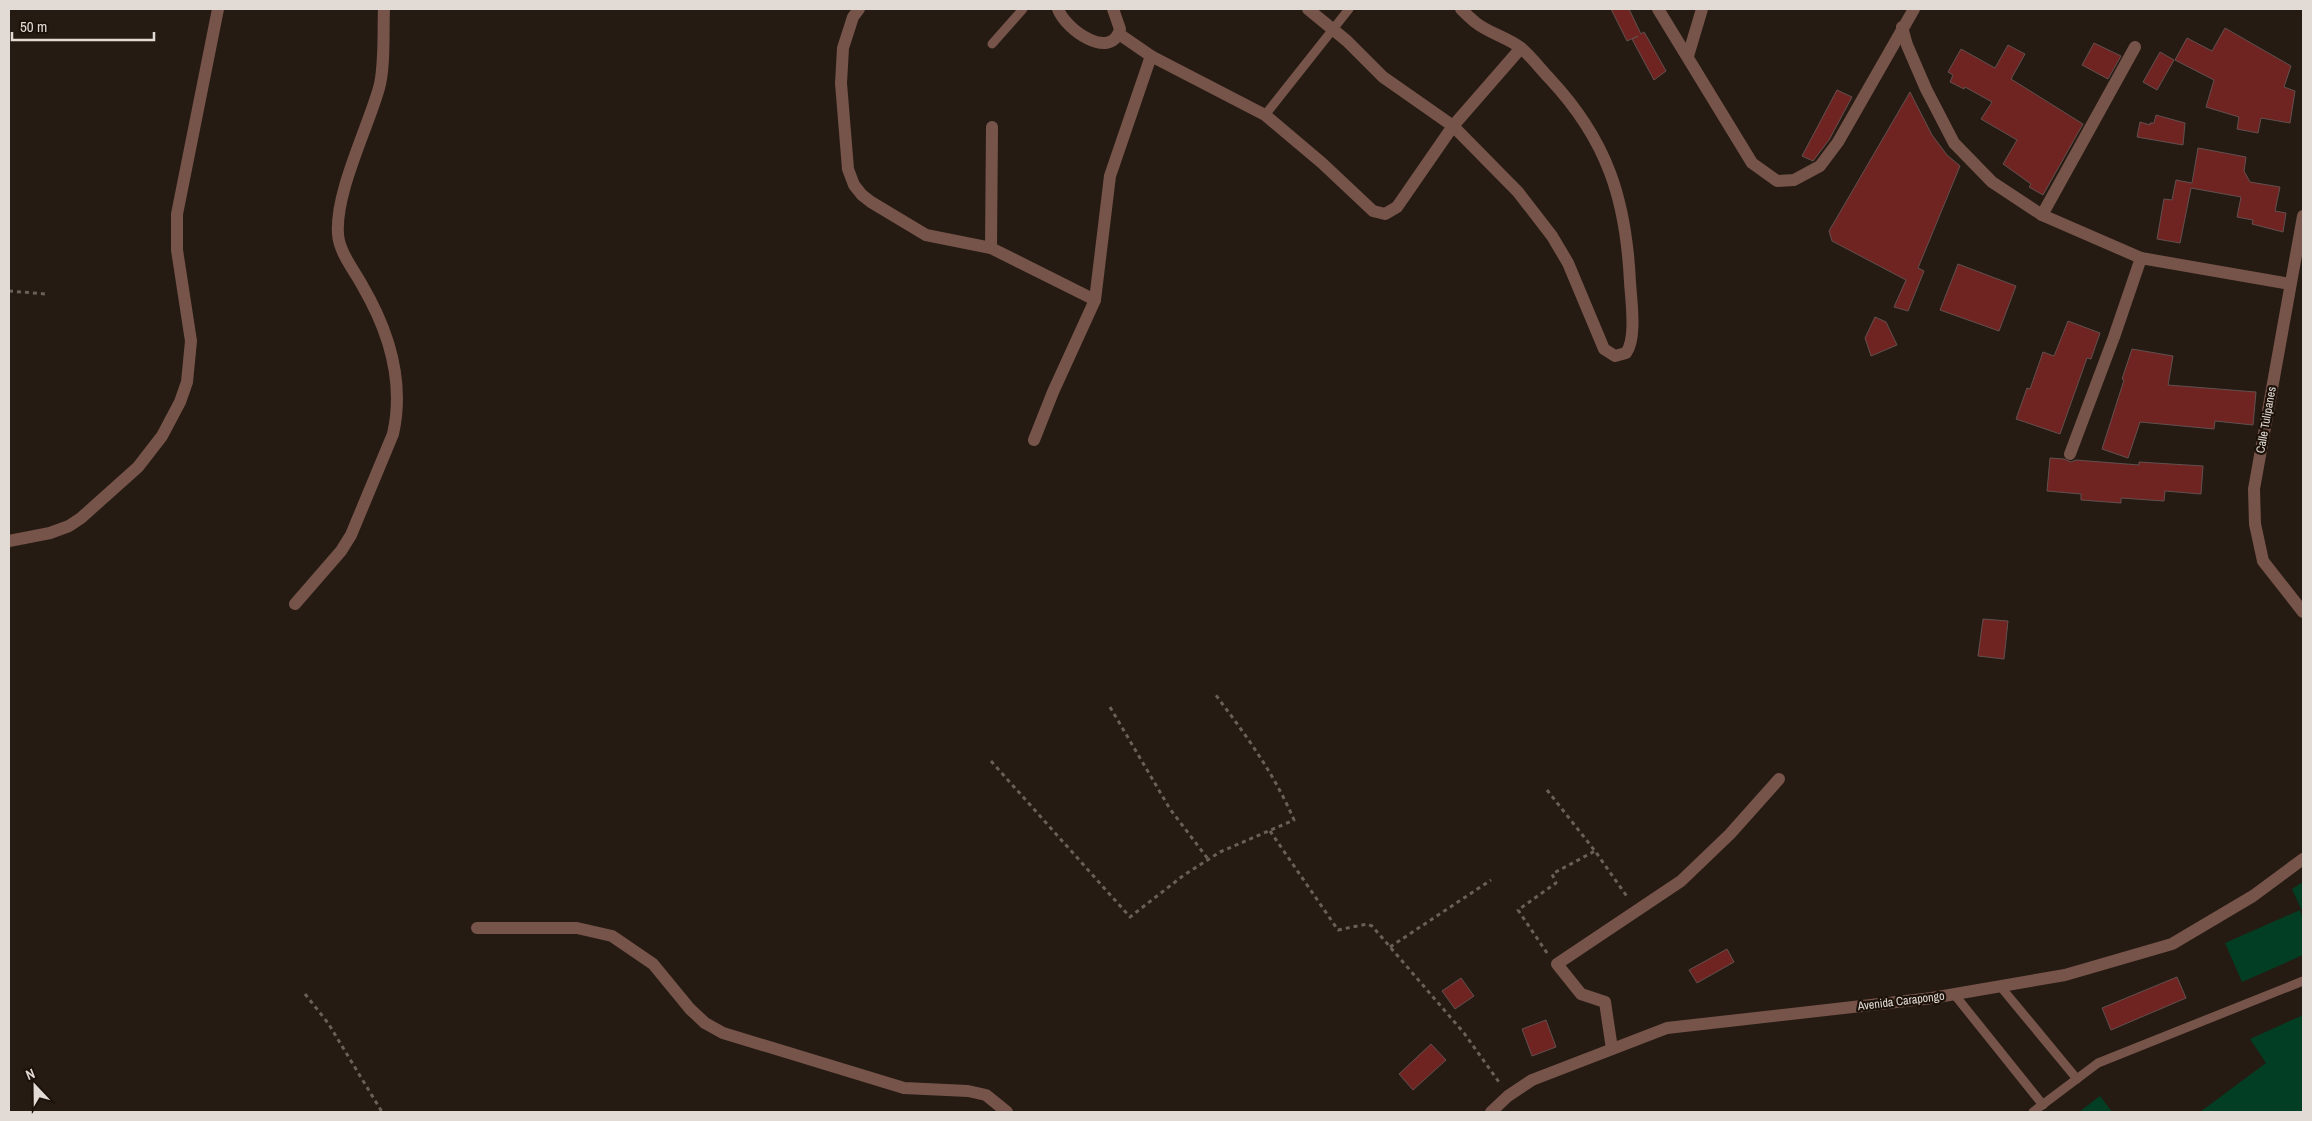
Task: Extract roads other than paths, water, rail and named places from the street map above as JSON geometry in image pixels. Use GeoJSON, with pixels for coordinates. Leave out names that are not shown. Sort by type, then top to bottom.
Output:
{"type":"FeatureCollection","features":[{"type":"Feature","properties":{"kind":"street"},"geometry":{"type":"LineString","coordinates":[[9,541],[50,533],[69,526],[81,518],[138,467],[162,436],[180,402],[187,382],[191,341],[177,250],[177,214],[218,9]]}},
{"type":"Feature","properties":{"kind":"street"},"geometry":{"type":"LineString","coordinates":[[295,604],[351,536],[393,434],[396,421],[398,393],[392,355],[378,313],[343,251],[338,236],[338,218],[344,191],[380,86],[384,9]]}},
{"type":"Feature","properties":{"kind":"street"},"geometry":{"type":"LineString","coordinates":[[859,9],[847,32],[841,65],[846,160],[854,185],[871,202],[926,235],[991,248],[1095,300]]}},
{"type":"Feature","properties":{"kind":"street"},"geometry":{"type":"LineString","coordinates":[[1058,9],[1068,26],[1101,44],[1112,42],[1119,34],[1120,24],[1113,9]]}},
{"type":"Feature","properties":{"kind":"street"},"geometry":{"type":"LineString","coordinates":[[1308,9],[1332,28],[1383,77],[1453,126],[1518,192],[1552,236],[1568,263],[1607,352],[1616,356],[1626,353],[1631,342],[1630,276],[1623,216],[1612,175],[1600,148],[1579,113],[1521,48],[1475,22],[1461,9]]}},
{"type":"Feature","properties":{"kind":"street"},"geometry":{"type":"LineString","coordinates":[[1658,9],[1752,162],[1777,181],[1794,180],[1820,166],[1838,142],[1914,9]]}},
{"type":"Feature","properties":{"kind":"street"},"geometry":{"type":"LineString","coordinates":[[1688,56],[1702,9]]}},
{"type":"Feature","properties":{"kind":"street"},"geometry":{"type":"LineString","coordinates":[[1902,27],[1907,45],[1926,89],[1954,142],[1992,182],[2042,215],[2141,258],[2290,284]]}},
{"type":"Feature","properties":{"kind":"street"},"geometry":{"type":"LineString","coordinates":[[1119,34],[1151,56],[1265,115],[1373,211],[1378,213],[1389,212],[1397,206],[1453,126],[1521,48]]}},
{"type":"Feature","properties":{"kind":"street"},"geometry":{"type":"LineString","coordinates":[[2042,215],[2135,47]]}},
{"type":"Feature","properties":{"kind":"street"},"geometry":{"type":"LineString","coordinates":[[1034,440],[1053,392],[1095,300],[1110,176],[1151,56]]}},
{"type":"Feature","properties":{"kind":"street"},"geometry":{"type":"LineString","coordinates":[[991,248],[992,127]]}},
{"type":"Feature","properties":{"kind":"street","name":"Calle Tulipanes"},"geometry":{"type":"LineString","coordinates":[[2303,216],[2254,489],[2255,524],[2263,561],[2303,612]]}},
{"type":"Feature","properties":{"kind":"street"},"geometry":{"type":"LineString","coordinates":[[2070,454],[2114,337],[2141,258]]}},
{"type":"Feature","properties":{"kind":"street"},"geometry":{"type":"LineString","coordinates":[[1612,1049],[1605,1002],[1581,994],[1557,964],[1681,880],[1730,834],[1779,780]]}},
{"type":"Feature","properties":{"kind":"street","name":"Avenida Carapongo"},"geometry":{"type":"LineString","coordinates":[[1491,1112],[1508,1096],[1532,1080],[1667,1028],[1954,994],[2065,975],[2172,944],[2253,896],[2303,859]]}},
{"type":"Feature","properties":{"kind":"street"},"geometry":{"type":"LineString","coordinates":[[477,928],[577,928],[612,936],[653,964],[690,1009],[705,1023],[724,1033],[904,1088],[968,1091],[986,1095],[1007,1112]]}},
{"type":"Feature","properties":{"kind":"lane"},"geometry":{"type":"LineString","coordinates":[[992,44],[1023,9]]}},
{"type":"Feature","properties":{"kind":"lane"},"geometry":{"type":"LineString","coordinates":[[1265,115],[1348,9]]}},
{"type":"Feature","properties":{"kind":"lane"},"geometry":{"type":"LineString","coordinates":[[2033,1112],[2098,1063],[2303,981]]}},
{"type":"Feature","properties":{"kind":"lane"},"geometry":{"type":"LineString","coordinates":[[2000,986],[2077,1079]]}},
{"type":"Feature","properties":{"kind":"lane"},"geometry":{"type":"LineString","coordinates":[[1954,994],[2043,1105]]}}]}
